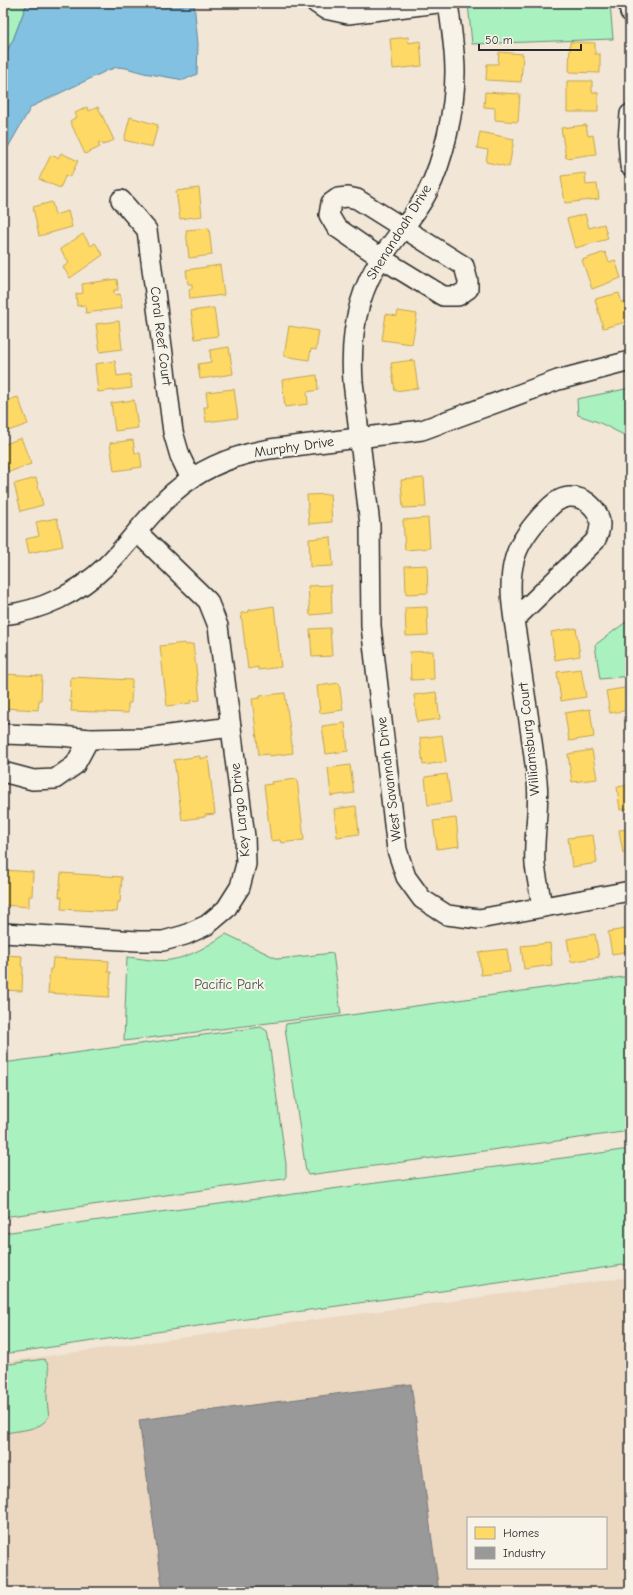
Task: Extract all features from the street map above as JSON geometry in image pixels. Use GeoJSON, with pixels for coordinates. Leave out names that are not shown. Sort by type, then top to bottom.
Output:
{"type":"FeatureCollection","features":[{"type":"Feature","properties":{"kind":"street"},"geometry":{"type":"LineString","coordinates":[[316,3],[325,9],[348,14],[438,3]]}},
{"type":"Feature","properties":{"kind":"street","name":"Shenandoah Drive"},"geometry":{"type":"LineString","coordinates":[[359,438],[351,363],[352,338],[357,313],[364,290],[381,258],[427,193],[442,156],[450,120],[455,73],[453,36],[448,3]]}},
{"type":"Feature","properties":{"kind":"street"},"geometry":{"type":"LineString","coordinates":[[629,3],[630,12]]}},
{"type":"Feature","properties":{"kind":"street"},"geometry":{"type":"LineString","coordinates":[[630,114],[628,140],[630,166]]}},
{"type":"Feature","properties":{"kind":"street"},"geometry":{"type":"LineString","coordinates":[[348,197],[357,199],[404,227],[464,266],[468,281],[468,289],[458,296],[443,296],[381,258],[336,227],[329,215],[331,203],[338,198],[348,197]]}},
{"type":"Feature","properties":{"kind":"street","name":"Coral Reef Court"},"geometry":{"type":"LineString","coordinates":[[121,200],[147,230],[173,432],[180,456],[191,479]]}},
{"type":"Feature","properties":{"kind":"street","name":"Murphy Drive"},"geometry":{"type":"LineString","coordinates":[[3,615],[26,612],[43,606],[70,593],[95,576],[106,566],[162,503],[191,479],[223,462],[251,452],[422,430],[558,380],[630,361]]}},
{"type":"Feature","properties":{"kind":"street","name":"West Savannah Drive"},"geometry":{"type":"LineString","coordinates":[[359,438],[370,525],[371,626],[397,850],[406,877],[422,899],[447,915],[479,919],[630,890]]}},
{"type":"Feature","properties":{"kind":"street","name":"Williamsburg Court"},"geometry":{"type":"LineString","coordinates":[[514,620],[595,541],[599,533],[600,524],[598,515],[593,507],[586,502],[578,498],[569,497],[561,499],[553,504],[529,529],[514,561],[511,586],[514,620],[537,782],[535,865],[542,907]]}},
{"type":"Feature","properties":{"kind":"street","name":"Key Largo Drive"},"geometry":{"type":"LineString","coordinates":[[3,933],[138,941],[163,941],[185,935],[207,926],[226,909],[240,887],[246,864],[245,837],[218,626],[208,601],[137,532]]}},
{"type":"Feature","properties":{"kind":"street"},"geometry":{"type":"LineString","coordinates":[[3,734],[62,736],[89,740],[146,738],[231,727]]}},
{"type":"Feature","properties":{"kind":"street"},"geometry":{"type":"LineString","coordinates":[[3,772],[33,780],[55,779],[75,765],[89,740]]}},
{"type":"Feature","properties":{"kind":"shaded area"},"geometry":{"type":"Polygon","coordinates":[[[630,1277],[630,1592],[3,1592],[3,1362],[630,1277]]]}},
{"type":"Feature","properties":{"kind":"green space"},"geometry":{"type":"Polygon","coordinates":[[[3,3],[27,3],[13,40],[3,57],[3,3]]]}},
{"type":"Feature","properties":{"kind":"green space"},"geometry":{"type":"Polygon","coordinates":[[[468,3],[610,3],[613,39],[472,44],[468,3]]]}},
{"type":"Feature","properties":{"kind":"green space"},"geometry":{"type":"Polygon","coordinates":[[[630,388],[630,438],[598,422],[578,415],[577,399],[630,388]]]}},
{"type":"Feature","properties":{"kind":"green space"},"geometry":{"type":"Polygon","coordinates":[[[630,619],[630,676],[600,679],[595,645],[630,619]]]}},
{"type":"Feature","properties":{"kind":"green space","name":"Pacific Park"},"geometry":{"type":"Polygon","coordinates":[[[226,934],[278,959],[333,953],[341,1014],[124,1041],[127,957],[159,961],[170,960],[200,950],[226,934]]]}},
{"type":"Feature","properties":{"kind":"green space"},"geometry":{"type":"Polygon","coordinates":[[[630,976],[630,1131],[308,1175],[306,1171],[285,1028],[286,1024],[630,976]]]}},
{"type":"Feature","properties":{"kind":"green space"},"geometry":{"type":"Polygon","coordinates":[[[261,1027],[267,1031],[268,1035],[286,1164],[286,1176],[284,1179],[3,1217],[3,1063],[261,1027]]]}},
{"type":"Feature","properties":{"kind":"green space"},"geometry":{"type":"Polygon","coordinates":[[[630,1149],[630,1264],[3,1354],[3,1233],[630,1149]]]}},
{"type":"Feature","properties":{"kind":"green space"},"geometry":{"type":"Polygon","coordinates":[[[44,1359],[49,1367],[47,1404],[49,1416],[40,1425],[35,1427],[3,1434],[3,1365],[44,1359]]]}},
{"type":"Feature","properties":{"kind":"water"},"geometry":{"type":"Polygon","coordinates":[[[27,3],[194,3],[198,44],[197,74],[184,80],[144,73],[126,68],[117,67],[106,71],[31,107],[3,156],[3,57],[13,40],[27,3]]]}},
{"type":"Feature","properties":{"kind":"building: Homes"},"geometry":{"type":"Polygon","coordinates":[[[408,37],[409,43],[420,41],[422,66],[393,69],[390,39],[408,37]]]}},
{"type":"Feature","properties":{"kind":"building: Homes"},"geometry":{"type":"Polygon","coordinates":[[[570,42],[595,43],[595,54],[600,54],[600,73],[569,72],[570,42]]]}},
{"type":"Feature","properties":{"kind":"building: Homes"},"geometry":{"type":"Polygon","coordinates":[[[499,52],[523,54],[521,82],[486,80],[487,64],[498,64],[499,52]]]}},
{"type":"Feature","properties":{"kind":"building: Homes"},"geometry":{"type":"Polygon","coordinates":[[[567,81],[592,81],[592,92],[598,93],[598,112],[567,112],[567,81]]]}},
{"type":"Feature","properties":{"kind":"building: Homes"},"geometry":{"type":"Polygon","coordinates":[[[485,92],[520,94],[518,122],[495,120],[495,108],[484,107],[485,92]]]}},
{"type":"Feature","properties":{"kind":"building: Homes"},"geometry":{"type":"Polygon","coordinates":[[[87,107],[89,111],[98,107],[114,140],[103,145],[101,142],[98,143],[100,147],[85,154],[70,121],[77,117],[75,113],[87,107]]]}},
{"type":"Feature","properties":{"kind":"building: Homes"},"geometry":{"type":"Polygon","coordinates":[[[130,117],[158,125],[152,147],[124,140],[130,117]]]}},
{"type":"Feature","properties":{"kind":"building: Homes"},"geometry":{"type":"Polygon","coordinates":[[[586,125],[588,136],[593,135],[596,154],[566,158],[561,128],[586,125]]]}},
{"type":"Feature","properties":{"kind":"building: Homes"},"geometry":{"type":"Polygon","coordinates":[[[480,132],[514,139],[509,167],[486,162],[488,150],[477,148],[480,132]]]}},
{"type":"Feature","properties":{"kind":"building: Homes"},"geometry":{"type":"Polygon","coordinates":[[[61,153],[78,161],[70,177],[66,175],[60,188],[39,179],[51,155],[58,158],[61,153]]]}},
{"type":"Feature","properties":{"kind":"building: Homes"},"geometry":{"type":"Polygon","coordinates":[[[585,173],[586,185],[597,184],[599,199],[565,203],[561,176],[585,173]]]}},
{"type":"Feature","properties":{"kind":"building: Homes"},"geometry":{"type":"Polygon","coordinates":[[[199,188],[202,216],[180,219],[176,191],[199,188]]]}},
{"type":"Feature","properties":{"kind":"building: Homes"},"geometry":{"type":"Polygon","coordinates":[[[52,202],[55,215],[68,211],[72,227],[39,236],[33,207],[52,202]]]}},
{"type":"Feature","properties":{"kind":"building: Homes"},"geometry":{"type":"Polygon","coordinates":[[[585,214],[589,228],[604,224],[608,239],[575,248],[567,219],[585,214]]]}},
{"type":"Feature","properties":{"kind":"building: Homes"},"geometry":{"type":"Polygon","coordinates":[[[209,228],[212,255],[189,258],[186,230],[209,228]]]}},
{"type":"Feature","properties":{"kind":"building: Homes"},"geometry":{"type":"Polygon","coordinates":[[[83,234],[91,246],[95,243],[103,255],[70,278],[63,267],[69,263],[60,249],[83,234]]]}},
{"type":"Feature","properties":{"kind":"building: Homes"},"geometry":{"type":"Polygon","coordinates":[[[605,252],[609,262],[615,260],[621,278],[592,289],[582,260],[605,252]]]}},
{"type":"Feature","properties":{"kind":"building: Homes"},"geometry":{"type":"Polygon","coordinates":[[[220,265],[224,295],[190,299],[189,289],[192,289],[192,284],[188,284],[186,270],[220,265]]]}},
{"type":"Feature","properties":{"kind":"building: Homes"},"geometry":{"type":"Polygon","coordinates":[[[117,279],[118,290],[114,290],[114,295],[120,294],[122,308],[86,313],[85,305],[77,306],[76,294],[83,293],[82,284],[117,279]]]}},
{"type":"Feature","properties":{"kind":"building: Homes"},"geometry":{"type":"Polygon","coordinates":[[[619,293],[622,303],[628,302],[630,321],[603,328],[595,299],[619,293]]]}},
{"type":"Feature","properties":{"kind":"building: Homes"},"geometry":{"type":"Polygon","coordinates":[[[214,308],[218,336],[195,339],[191,311],[214,308]]]}},
{"type":"Feature","properties":{"kind":"building: Homes"},"geometry":{"type":"Polygon","coordinates":[[[398,311],[417,314],[412,344],[382,340],[386,314],[397,316],[398,311]]]}},
{"type":"Feature","properties":{"kind":"building: Homes"},"geometry":{"type":"Polygon","coordinates":[[[119,321],[122,349],[100,352],[96,324],[119,321]]]}},
{"type":"Feature","properties":{"kind":"building: Homes"},"geometry":{"type":"Polygon","coordinates":[[[289,326],[319,331],[316,350],[311,349],[309,360],[284,356],[289,326]]]}},
{"type":"Feature","properties":{"kind":"building: Homes"},"geometry":{"type":"Polygon","coordinates":[[[229,347],[233,374],[200,379],[198,364],[211,362],[210,350],[229,347]]]}},
{"type":"Feature","properties":{"kind":"building: Homes"},"geometry":{"type":"Polygon","coordinates":[[[414,360],[418,388],[395,391],[391,363],[414,360]]]}},
{"type":"Feature","properties":{"kind":"building: Homes"},"geometry":{"type":"Polygon","coordinates":[[[115,361],[117,376],[130,374],[132,388],[98,392],[95,364],[115,361]]]}},
{"type":"Feature","properties":{"kind":"building: Homes"},"geometry":{"type":"Polygon","coordinates":[[[317,375],[318,390],[307,392],[308,404],[285,407],[282,380],[317,375]]]}},
{"type":"Feature","properties":{"kind":"building: Homes"},"geometry":{"type":"Polygon","coordinates":[[[234,389],[238,418],[206,422],[204,407],[208,407],[206,392],[234,389]]]}},
{"type":"Feature","properties":{"kind":"building: Homes"},"geometry":{"type":"Polygon","coordinates":[[[18,397],[28,424],[8,431],[4,420],[3,421],[3,402],[18,397]]]}},
{"type":"Feature","properties":{"kind":"building: Homes"},"geometry":{"type":"Polygon","coordinates":[[[134,400],[138,428],[115,431],[111,403],[134,400]]]}},
{"type":"Feature","properties":{"kind":"building: Homes"},"geometry":{"type":"Polygon","coordinates":[[[21,438],[31,464],[9,472],[3,455],[3,445],[21,438]]]}},
{"type":"Feature","properties":{"kind":"building: Homes"},"geometry":{"type":"Polygon","coordinates":[[[133,440],[135,453],[140,453],[142,467],[114,471],[110,443],[133,440]]]}},
{"type":"Feature","properties":{"kind":"building: Homes"},"geometry":{"type":"Polygon","coordinates":[[[36,478],[43,505],[21,511],[14,484],[36,478]]]}},
{"type":"Feature","properties":{"kind":"building: Homes"},"geometry":{"type":"Polygon","coordinates":[[[424,478],[426,507],[403,508],[401,480],[424,478]]]}},
{"type":"Feature","properties":{"kind":"building: Homes"},"geometry":{"type":"Polygon","coordinates":[[[330,494],[332,522],[309,524],[307,495],[330,494]]]}},
{"type":"Feature","properties":{"kind":"building: Homes"},"geometry":{"type":"Polygon","coordinates":[[[57,518],[63,546],[29,553],[26,539],[39,536],[36,522],[57,518]]]}},
{"type":"Feature","properties":{"kind":"building: Homes"},"geometry":{"type":"Polygon","coordinates":[[[428,518],[430,548],[405,550],[403,520],[428,518]]]}},
{"type":"Feature","properties":{"kind":"building: Homes"},"geometry":{"type":"Polygon","coordinates":[[[331,537],[333,566],[310,567],[309,539],[331,537]]]}},
{"type":"Feature","properties":{"kind":"building: Homes"},"geometry":{"type":"Polygon","coordinates":[[[427,565],[428,593],[406,594],[405,566],[427,565]]]}},
{"type":"Feature","properties":{"kind":"building: Homes"},"geometry":{"type":"Polygon","coordinates":[[[331,585],[332,613],[310,615],[308,586],[331,585]]]}},
{"type":"Feature","properties":{"kind":"building: Homes"},"geometry":{"type":"Polygon","coordinates":[[[274,606],[281,667],[258,670],[258,667],[248,669],[241,613],[249,612],[249,610],[274,606]]]}},
{"type":"Feature","properties":{"kind":"building: Homes"},"geometry":{"type":"Polygon","coordinates":[[[427,607],[428,635],[406,636],[405,608],[427,607]]]}},
{"type":"Feature","properties":{"kind":"building: Homes"},"geometry":{"type":"Polygon","coordinates":[[[330,628],[332,656],[312,657],[310,629],[330,628]]]}},
{"type":"Feature","properties":{"kind":"building: Homes"},"geometry":{"type":"Polygon","coordinates":[[[576,628],[580,656],[555,660],[551,632],[576,628]]]}},
{"type":"Feature","properties":{"kind":"building: Homes"},"geometry":{"type":"Polygon","coordinates":[[[185,643],[185,645],[193,644],[200,700],[190,701],[191,703],[167,706],[160,646],[185,643]]]}},
{"type":"Feature","properties":{"kind":"building: Homes"},"geometry":{"type":"Polygon","coordinates":[[[433,651],[434,679],[411,680],[410,652],[433,651]]]}},
{"type":"Feature","properties":{"kind":"building: Homes"},"geometry":{"type":"Polygon","coordinates":[[[581,669],[586,697],[561,701],[557,672],[581,669]]]}},
{"type":"Feature","properties":{"kind":"building: Homes"},"geometry":{"type":"Polygon","coordinates":[[[3,674],[42,676],[41,700],[39,700],[38,710],[3,708],[3,674]]]}},
{"type":"Feature","properties":{"kind":"building: Homes"},"geometry":{"type":"Polygon","coordinates":[[[71,677],[132,680],[131,703],[128,703],[128,713],[71,711],[71,677]]]}},
{"type":"Feature","properties":{"kind":"building: Homes"},"geometry":{"type":"Polygon","coordinates":[[[339,683],[343,710],[320,713],[317,686],[339,683]]]}},
{"type":"Feature","properties":{"kind":"building: Homes"},"geometry":{"type":"Polygon","coordinates":[[[630,687],[630,710],[610,713],[606,691],[630,687]]]}},
{"type":"Feature","properties":{"kind":"building: Homes"},"geometry":{"type":"Polygon","coordinates":[[[436,692],[440,719],[417,722],[414,695],[436,692]]]}},
{"type":"Feature","properties":{"kind":"building: Homes"},"geometry":{"type":"Polygon","coordinates":[[[285,693],[293,753],[269,756],[269,754],[259,755],[252,699],[260,698],[260,696],[285,693]]]}},
{"type":"Feature","properties":{"kind":"building: Homes"},"geometry":{"type":"Polygon","coordinates":[[[590,709],[594,737],[569,741],[565,713],[590,709]]]}},
{"type":"Feature","properties":{"kind":"building: Homes"},"geometry":{"type":"Polygon","coordinates":[[[345,723],[348,751],[326,754],[322,726],[345,723]]]}},
{"type":"Feature","properties":{"kind":"building: Homes"},"geometry":{"type":"Polygon","coordinates":[[[442,735],[446,762],[423,765],[420,738],[442,735]]]}},
{"type":"Feature","properties":{"kind":"building: Homes"},"geometry":{"type":"Polygon","coordinates":[[[592,750],[597,779],[572,782],[568,754],[592,750]]]}},
{"type":"Feature","properties":{"kind":"building: Homes"},"geometry":{"type":"Polygon","coordinates":[[[200,756],[200,759],[208,757],[215,814],[182,820],[174,760],[200,756]]]}},
{"type":"Feature","properties":{"kind":"building: Homes"},"geometry":{"type":"Polygon","coordinates":[[[350,765],[354,793],[331,796],[328,768],[350,765]]]}},
{"type":"Feature","properties":{"kind":"building: Homes"},"geometry":{"type":"Polygon","coordinates":[[[447,774],[451,802],[428,805],[425,777],[447,774]]]}},
{"type":"Feature","properties":{"kind":"building: Homes"},"geometry":{"type":"Polygon","coordinates":[[[297,779],[304,840],[281,843],[280,840],[271,841],[264,785],[272,784],[271,782],[297,779]]]}},
{"type":"Feature","properties":{"kind":"building: Homes"},"geometry":{"type":"Polygon","coordinates":[[[630,785],[630,808],[620,810],[617,787],[630,785]]]}},
{"type":"Feature","properties":{"kind":"building: Homes"},"geometry":{"type":"Polygon","coordinates":[[[356,806],[359,834],[337,837],[334,809],[356,806]]]}},
{"type":"Feature","properties":{"kind":"building: Homes"},"geometry":{"type":"Polygon","coordinates":[[[456,818],[459,846],[437,849],[433,821],[456,818]]]}},
{"type":"Feature","properties":{"kind":"building: Homes"},"geometry":{"type":"Polygon","coordinates":[[[630,829],[630,852],[623,853],[619,830],[630,829]]]}},
{"type":"Feature","properties":{"kind":"building: Homes"},"geometry":{"type":"Polygon","coordinates":[[[593,835],[597,863],[572,867],[568,838],[593,835]]]}},
{"type":"Feature","properties":{"kind":"building: Homes"},"geometry":{"type":"Polygon","coordinates":[[[3,870],[33,872],[32,896],[29,896],[29,907],[3,905],[3,870]]]}},
{"type":"Feature","properties":{"kind":"building: Homes"},"geometry":{"type":"Polygon","coordinates":[[[61,873],[122,877],[120,902],[118,902],[117,912],[61,909],[62,897],[59,897],[61,873]]]}},
{"type":"Feature","properties":{"kind":"building: Homes"},"geometry":{"type":"Polygon","coordinates":[[[630,928],[630,951],[612,954],[608,932],[630,928]]]}},
{"type":"Feature","properties":{"kind":"building: Homes"},"geometry":{"type":"Polygon","coordinates":[[[595,934],[599,957],[571,962],[567,939],[595,934]]]}},
{"type":"Feature","properties":{"kind":"building: Homes"},"geometry":{"type":"Polygon","coordinates":[[[550,943],[552,965],[524,969],[521,946],[550,943]]]}},
{"type":"Feature","properties":{"kind":"building: Homes"},"geometry":{"type":"Polygon","coordinates":[[[507,949],[510,972],[481,975],[479,952],[507,949]]]}},
{"type":"Feature","properties":{"kind":"building: Homes"},"geometry":{"type":"Polygon","coordinates":[[[3,955],[22,956],[22,991],[3,990],[3,955]]]}},
{"type":"Feature","properties":{"kind":"building: Homes"},"geometry":{"type":"Polygon","coordinates":[[[53,958],[109,961],[108,972],[111,972],[109,997],[48,993],[50,969],[52,969],[53,958]]]}},
{"type":"Feature","properties":{"kind":"building: Industry"},"geometry":{"type":"Polygon","coordinates":[[[411,1384],[439,1592],[163,1592],[139,1420],[411,1384]]]}}]}
